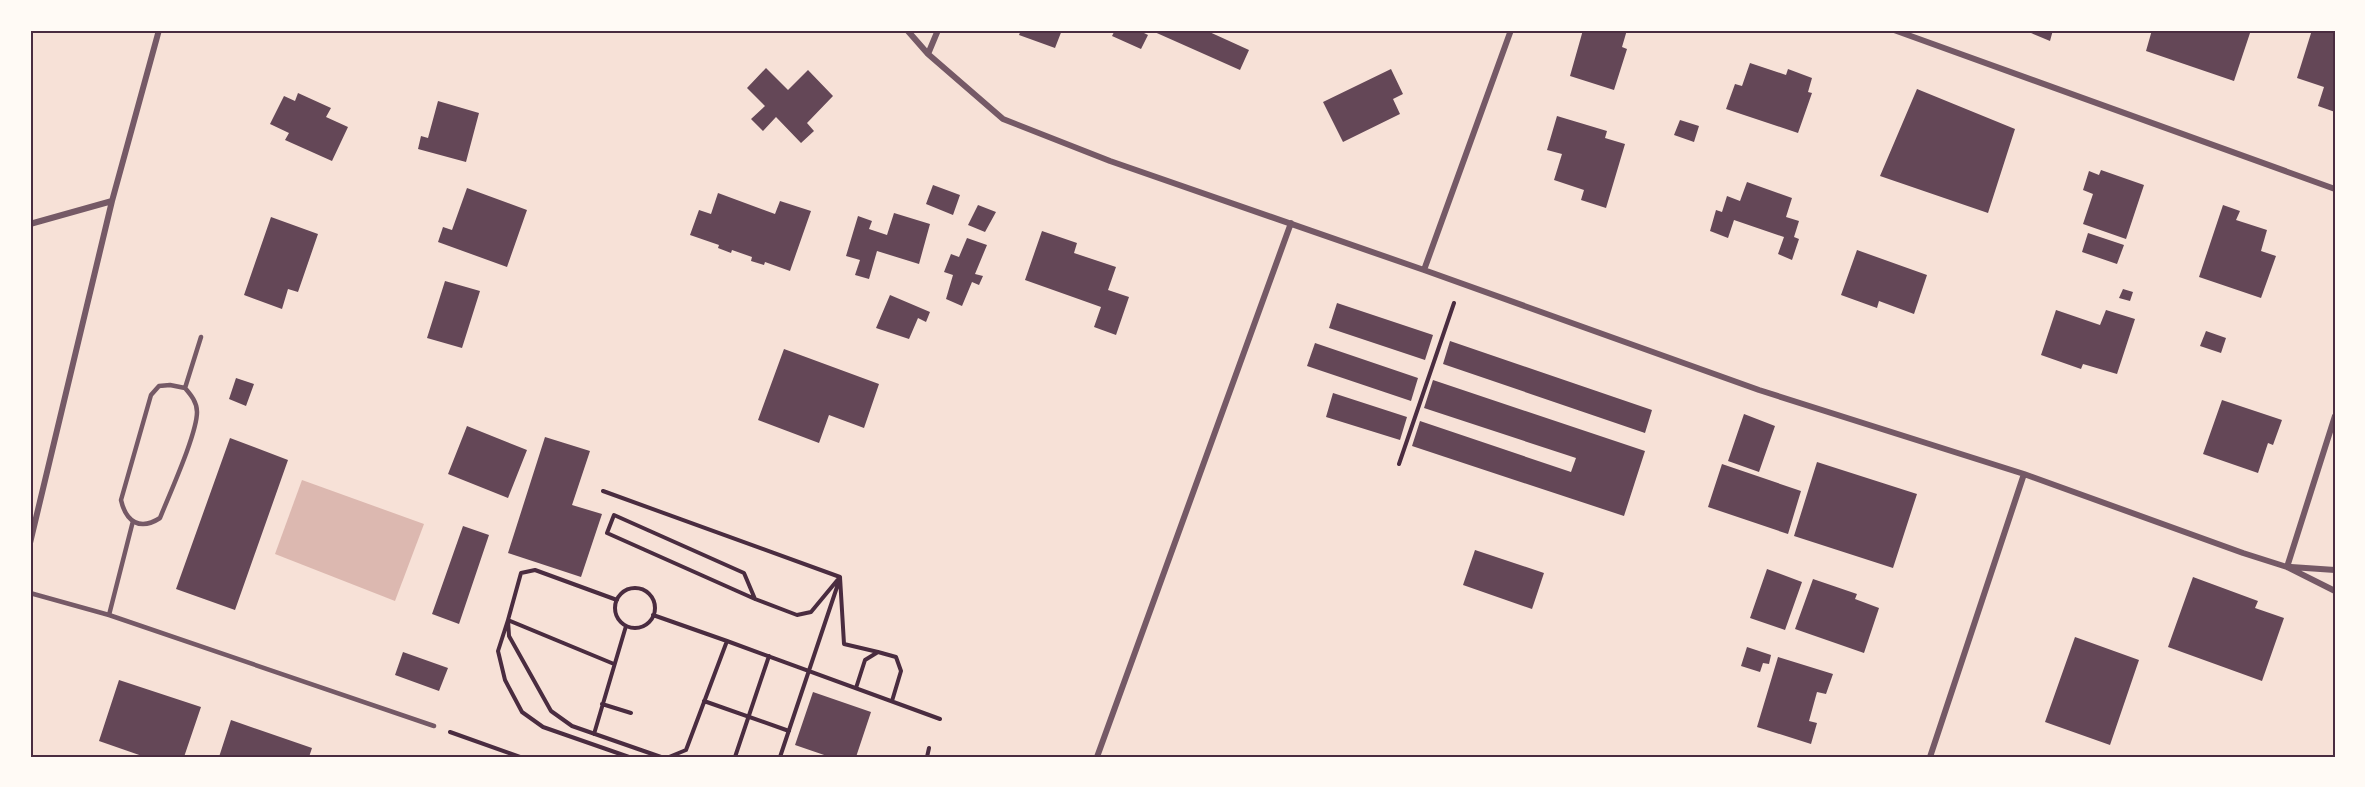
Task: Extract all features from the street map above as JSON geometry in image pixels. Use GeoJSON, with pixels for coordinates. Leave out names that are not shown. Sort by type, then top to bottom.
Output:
{"type":"FeatureCollection","features":[{"type":"Feature","properties":{"kind":"street"},"geometry":{"type":"LineString","coordinates":[[30,543],[112,201],[159,30]]}},
{"type":"Feature","properties":{"kind":"street"},"geometry":{"type":"LineString","coordinates":[[907,30],[928,54],[1004,119],[1110,161],[1759,390],[2024,474],[2243,554],[2287,567],[2335,591]]}},
{"type":"Feature","properties":{"kind":"street"},"geometry":{"type":"LineString","coordinates":[[928,54],[938,30]]}},
{"type":"Feature","properties":{"kind":"street"},"geometry":{"type":"LineString","coordinates":[[1424,270],[1511,30]]}},
{"type":"Feature","properties":{"kind":"street"},"geometry":{"type":"LineString","coordinates":[[1894,30],[2335,189]]}},
{"type":"Feature","properties":{"kind":"street"},"geometry":{"type":"LineString","coordinates":[[30,224],[112,201]]}},
{"type":"Feature","properties":{"kind":"street"},"geometry":{"type":"LineString","coordinates":[[1097,757],[1291,223]]}},
{"type":"Feature","properties":{"kind":"street"},"geometry":{"type":"LineString","coordinates":[[2287,567],[2335,416]]}},
{"type":"Feature","properties":{"kind":"street"},"geometry":{"type":"LineString","coordinates":[[1930,757],[2024,474]]}},
{"type":"Feature","properties":{"kind":"street"},"geometry":{"type":"LineString","coordinates":[[2287,567],[2335,570]]}},
{"type":"Feature","properties":{"kind":"lane"},"geometry":{"type":"LineString","coordinates":[[185,388],[201,337]]}},
{"type":"Feature","properties":{"kind":"lane"},"geometry":{"type":"LineString","coordinates":[[159,386],[185,388],[194,400],[197,412],[194,429],[160,518],[152,524],[143,525],[133,521],[124,513],[121,500],[151,395],[159,386]]}},
{"type":"Feature","properties":{"kind":"lane"},"geometry":{"type":"LineString","coordinates":[[109,615],[133,521]]}},
{"type":"Feature","properties":{"kind":"lane"},"geometry":{"type":"LineString","coordinates":[[30,593],[109,615],[434,726]]}},
{"type":"Feature","properties":{"kind":"path"},"geometry":{"type":"LineString","coordinates":[[1399,464],[1444,327],[1454,306],[1457,282]]}},
{"type":"Feature","properties":{"kind":"path"},"geometry":{"type":"LineString","coordinates":[[603,490],[840,577]]}},
{"type":"Feature","properties":{"kind":"path"},"geometry":{"type":"LineString","coordinates":[[754,599],[744,573],[614,515],[607,533],[754,599],[797,615],[811,612],[840,577]]}},
{"type":"Feature","properties":{"kind":"path"},"geometry":{"type":"LineString","coordinates":[[617,600],[535,570],[520,573],[498,651],[505,680],[522,712],[543,727],[629,757]]}},
{"type":"Feature","properties":{"kind":"path"},"geometry":{"type":"LineString","coordinates":[[840,577],[844,644],[896,657],[901,671],[892,701]]}},
{"type":"Feature","properties":{"kind":"path"},"geometry":{"type":"LineString","coordinates":[[780,757],[840,577]]}},
{"type":"Feature","properties":{"kind":"path"},"geometry":{"type":"LineString","coordinates":[[628,589],[641,589],[651,597],[655,609],[653,615],[645,625],[626,626],[617,616],[617,600],[628,589]]}},
{"type":"Feature","properties":{"kind":"path"},"geometry":{"type":"LineString","coordinates":[[653,615],[940,719]]}},
{"type":"Feature","properties":{"kind":"path"},"geometry":{"type":"LineString","coordinates":[[508,620],[614,664]]}},
{"type":"Feature","properties":{"kind":"path"},"geometry":{"type":"LineString","coordinates":[[508,620],[509,636],[551,711],[572,726],[661,757]]}},
{"type":"Feature","properties":{"kind":"path"},"geometry":{"type":"LineString","coordinates":[[594,734],[626,626]]}},
{"type":"Feature","properties":{"kind":"path"},"geometry":{"type":"LineString","coordinates":[[669,757],[686,750],[727,641]]}},
{"type":"Feature","properties":{"kind":"path"},"geometry":{"type":"LineString","coordinates":[[856,688],[865,660],[878,652]]}},
{"type":"Feature","properties":{"kind":"path"},"geometry":{"type":"LineString","coordinates":[[735,757],[769,656]]}},
{"type":"Feature","properties":{"kind":"path"},"geometry":{"type":"LineString","coordinates":[[704,701],[789,731]]}},
{"type":"Feature","properties":{"kind":"path"},"geometry":{"type":"LineString","coordinates":[[602,704],[631,713]]}},
{"type":"Feature","properties":{"kind":"path"},"geometry":{"type":"LineString","coordinates":[[434,726],[520,757]]}},
{"type":"Feature","properties":{"kind":"path"},"geometry":{"type":"LineString","coordinates":[[927,757],[929,748]]}},
{"type":"Feature","properties":{"kind":"shaded area"},"geometry":{"type":"Polygon","coordinates":[[[302,480],[424,524],[395,601],[275,554],[302,480]]]}},
{"type":"Feature","properties":{"kind":"building"},"geometry":{"type":"Polygon","coordinates":[[[1021,30],[1062,30],[1055,48],[1019,35],[1021,30]]]}},
{"type":"Feature","properties":{"kind":"building"},"geometry":{"type":"Polygon","coordinates":[[[1115,30],[1145,30],[1144,33],[1148,35],[1141,49],[1112,36],[1115,30]]]}},
{"type":"Feature","properties":{"kind":"building"},"geometry":{"type":"Polygon","coordinates":[[[1150,30],[1205,30],[1249,50],[1240,70],[1150,30]]]}},
{"type":"Feature","properties":{"kind":"building"},"geometry":{"type":"Polygon","coordinates":[[[1583,30],[1627,30],[1622,47],[1627,49],[1614,90],[1570,76],[1583,30]]]}},
{"type":"Feature","properties":{"kind":"building"},"geometry":{"type":"Polygon","coordinates":[[[2024,30],[2053,30],[2050,41],[2024,30]]]}},
{"type":"Feature","properties":{"kind":"building"},"geometry":{"type":"Polygon","coordinates":[[[2152,30],[2251,30],[2234,81],[2146,51],[2152,30]]]}},
{"type":"Feature","properties":{"kind":"building"},"geometry":{"type":"Polygon","coordinates":[[[2312,30],[2335,30],[2335,112],[2318,106],[2324,87],[2297,78],[2312,30]]]}},
{"type":"Feature","properties":{"kind":"building"},"geometry":{"type":"Polygon","coordinates":[[[1750,63],[1786,75],[1788,69],[1812,78],[1808,92],[1812,93],[1798,133],[1726,109],[1735,84],[1742,86],[1750,63]]]}},
{"type":"Feature","properties":{"kind":"building"},"geometry":{"type":"Polygon","coordinates":[[[766,68],[788,90],[808,70],[833,96],[807,123],[814,131],[801,143],[776,117],[763,131],[751,119],[765,106],[747,88],[766,68]]]}},
{"type":"Feature","properties":{"kind":"building"},"geometry":{"type":"Polygon","coordinates":[[[1391,69],[1403,94],[1393,99],[1400,114],[1343,142],[1323,102],[1391,69]]]}},
{"type":"Feature","properties":{"kind":"building"},"geometry":{"type":"Polygon","coordinates":[[[1917,89],[2015,129],[1988,213],[1880,176],[1917,89]]]}},
{"type":"Feature","properties":{"kind":"building"},"geometry":{"type":"Polygon","coordinates":[[[298,93],[331,108],[326,117],[348,127],[332,161],[285,140],[289,133],[270,124],[284,96],[295,101],[298,93]]]}},
{"type":"Feature","properties":{"kind":"building"},"geometry":{"type":"Polygon","coordinates":[[[438,101],[479,113],[466,162],[418,149],[421,136],[428,138],[438,101]]]}},
{"type":"Feature","properties":{"kind":"building"},"geometry":{"type":"Polygon","coordinates":[[[1557,116],[1607,131],[1605,138],[1625,144],[1606,208],[1581,200],[1584,190],[1554,180],[1562,154],[1547,150],[1557,116]]]}},
{"type":"Feature","properties":{"kind":"building"},"geometry":{"type":"Polygon","coordinates":[[[1680,120],[1699,126],[1694,142],[1674,135],[1680,120]]]}},
{"type":"Feature","properties":{"kind":"building"},"geometry":{"type":"Polygon","coordinates":[[[2101,170],[2144,185],[2126,239],[2083,224],[2093,194],[2083,190],[2089,171],[2099,175],[2101,170]]]}},
{"type":"Feature","properties":{"kind":"building"},"geometry":{"type":"Polygon","coordinates":[[[1747,182],[1792,198],[1786,217],[1799,221],[1794,237],[1799,239],[1792,260],[1778,254],[1784,237],[1734,220],[1728,238],[1710,231],[1716,210],[1722,212],[1727,196],[1740,201],[1747,182]]]}},
{"type":"Feature","properties":{"kind":"building"},"geometry":{"type":"Polygon","coordinates":[[[933,185],[960,195],[953,215],[926,204],[933,185]]]}},
{"type":"Feature","properties":{"kind":"building"},"geometry":{"type":"Polygon","coordinates":[[[467,188],[527,210],[507,267],[438,242],[443,227],[452,230],[467,188]]]}},
{"type":"Feature","properties":{"kind":"building"},"geometry":{"type":"Polygon","coordinates":[[[718,193],[775,214],[780,201],[811,211],[790,271],[765,262],[764,265],[751,261],[752,257],[732,250],[731,253],[718,248],[719,245],[690,235],[699,210],[711,214],[718,193]]]}},
{"type":"Feature","properties":{"kind":"building"},"geometry":{"type":"Polygon","coordinates":[[[978,205],[996,212],[985,232],[968,225],[978,205]]]}},
{"type":"Feature","properties":{"kind":"building"},"geometry":{"type":"Polygon","coordinates":[[[2223,205],[2240,211],[2236,220],[2267,230],[2261,251],[2276,256],[2261,298],[2199,277],[2223,205]]]}},
{"type":"Feature","properties":{"kind":"building"},"geometry":{"type":"Polygon","coordinates":[[[894,213],[930,224],[919,264],[877,251],[869,279],[855,275],[860,260],[846,256],[858,216],[872,221],[869,229],[887,235],[894,213]]]}},
{"type":"Feature","properties":{"kind":"building"},"geometry":{"type":"Polygon","coordinates":[[[271,217],[318,234],[298,292],[288,289],[282,309],[244,295],[271,217]]]}},
{"type":"Feature","properties":{"kind":"building"},"geometry":{"type":"Polygon","coordinates":[[[1042,231],[1077,243],[1074,253],[1116,267],[1108,290],[1129,297],[1116,335],[1094,327],[1101,307],[1025,280],[1042,231]]]}},
{"type":"Feature","properties":{"kind":"building"},"geometry":{"type":"Polygon","coordinates":[[[2088,233],[2124,245],[2117,264],[2082,252],[2088,233]]]}},
{"type":"Feature","properties":{"kind":"building"},"geometry":{"type":"Polygon","coordinates":[[[967,238],[987,245],[975,274],[983,276],[979,285],[972,282],[962,306],[946,299],[953,275],[944,272],[951,254],[959,257],[967,238]]]}},
{"type":"Feature","properties":{"kind":"building"},"geometry":{"type":"Polygon","coordinates":[[[1857,250],[1927,275],[1914,314],[1879,301],[1877,308],[1841,295],[1857,250]]]}},
{"type":"Feature","properties":{"kind":"building"},"geometry":{"type":"Polygon","coordinates":[[[445,281],[480,291],[462,348],[427,338],[445,281]]]}},
{"type":"Feature","properties":{"kind":"building"},"geometry":{"type":"Polygon","coordinates":[[[2123,289],[2133,292],[2130,301],[2119,298],[2123,289]]]}},
{"type":"Feature","properties":{"kind":"building"},"geometry":{"type":"Polygon","coordinates":[[[890,295],[930,312],[926,322],[918,318],[909,339],[876,328],[890,295]]]}},
{"type":"Feature","properties":{"kind":"building"},"geometry":{"type":"Polygon","coordinates":[[[1337,303],[1433,335],[1425,360],[1329,328],[1337,303]]]}},
{"type":"Feature","properties":{"kind":"building"},"geometry":{"type":"Polygon","coordinates":[[[2056,310],[2100,325],[2106,310],[2135,319],[2117,374],[2083,364],[2081,369],[2041,355],[2056,310]]]}},
{"type":"Feature","properties":{"kind":"building"},"geometry":{"type":"Polygon","coordinates":[[[2206,331],[2226,338],[2221,353],[2200,346],[2206,331]]]}},
{"type":"Feature","properties":{"kind":"building"},"geometry":{"type":"Polygon","coordinates":[[[1450,341],[1652,410],[1645,433],[1443,364],[1450,341]]]}},
{"type":"Feature","properties":{"kind":"building"},"geometry":{"type":"Polygon","coordinates":[[[1315,343],[1418,378],[1411,401],[1307,366],[1315,343]]]}},
{"type":"Feature","properties":{"kind":"building"},"geometry":{"type":"Polygon","coordinates":[[[784,349],[879,384],[864,428],[829,415],[819,443],[758,420],[784,349]]]}},
{"type":"Feature","properties":{"kind":"building"},"geometry":{"type":"Polygon","coordinates":[[[236,378],[254,384],[246,406],[229,399],[236,378]]]}},
{"type":"Feature","properties":{"kind":"building"},"geometry":{"type":"Polygon","coordinates":[[[1433,380],[1645,451],[1624,516],[1412,446],[1420,421],[1571,472],[1576,458],[1424,408],[1433,380]]]}},
{"type":"Feature","properties":{"kind":"building"},"geometry":{"type":"Polygon","coordinates":[[[1333,393],[1407,417],[1400,440],[1326,417],[1333,393]]]}},
{"type":"Feature","properties":{"kind":"building"},"geometry":{"type":"Polygon","coordinates":[[[2222,400],[2282,420],[2273,445],[2268,443],[2258,473],[2203,454],[2222,400]]]}},
{"type":"Feature","properties":{"kind":"building"},"geometry":{"type":"Polygon","coordinates":[[[1744,414],[1775,426],[1759,472],[1728,461],[1744,414]]]}},
{"type":"Feature","properties":{"kind":"building"},"geometry":{"type":"Polygon","coordinates":[[[467,426],[527,450],[508,498],[448,474],[467,426]]]}},
{"type":"Feature","properties":{"kind":"building"},"geometry":{"type":"Polygon","coordinates":[[[545,437],[590,451],[572,505],[602,514],[581,577],[508,553],[545,437]]]}},
{"type":"Feature","properties":{"kind":"building"},"geometry":{"type":"Polygon","coordinates":[[[230,438],[288,460],[235,610],[176,589],[230,438]]]}},
{"type":"Feature","properties":{"kind":"building"},"geometry":{"type":"Polygon","coordinates":[[[1817,462],[1917,494],[1893,568],[1794,536],[1817,462]]]}},
{"type":"Feature","properties":{"kind":"building"},"geometry":{"type":"Polygon","coordinates":[[[1722,464],[1801,491],[1788,534],[1708,507],[1722,464]]]}},
{"type":"Feature","properties":{"kind":"building"},"geometry":{"type":"Polygon","coordinates":[[[463,526],[489,535],[459,624],[432,614],[463,526]]]}},
{"type":"Feature","properties":{"kind":"building"},"geometry":{"type":"Polygon","coordinates":[[[1475,550],[1544,573],[1532,609],[1463,585],[1475,550]]]}},
{"type":"Feature","properties":{"kind":"building"},"geometry":{"type":"Polygon","coordinates":[[[1767,569],[1802,582],[1785,630],[1750,618],[1767,569]]]}},
{"type":"Feature","properties":{"kind":"building"},"geometry":{"type":"Polygon","coordinates":[[[2193,577],[2258,601],[2255,608],[2284,618],[2262,681],[2168,647],[2193,577]]]}},
{"type":"Feature","properties":{"kind":"building"},"geometry":{"type":"Polygon","coordinates":[[[1813,579],[1857,594],[1855,599],[1879,608],[1864,653],[1795,629],[1813,579]]]}},
{"type":"Feature","properties":{"kind":"building"},"geometry":{"type":"Polygon","coordinates":[[[2075,637],[2139,660],[2110,745],[2045,722],[2075,637]]]}},
{"type":"Feature","properties":{"kind":"building"},"geometry":{"type":"Polygon","coordinates":[[[1747,647],[1771,655],[1769,664],[1763,663],[1760,672],[1741,666],[1747,647]]]}},
{"type":"Feature","properties":{"kind":"building"},"geometry":{"type":"Polygon","coordinates":[[[403,652],[448,668],[439,691],[395,675],[403,652]]]}},
{"type":"Feature","properties":{"kind":"building"},"geometry":{"type":"Polygon","coordinates":[[[1778,657],[1833,674],[1826,694],[1817,692],[1809,721],[1817,723],[1811,744],[1757,727],[1778,657]]]}},
{"type":"Feature","properties":{"kind":"building"},"geometry":{"type":"Polygon","coordinates":[[[119,680],[201,707],[184,757],[145,757],[99,741],[119,680]]]}},
{"type":"Feature","properties":{"kind":"building"},"geometry":{"type":"Polygon","coordinates":[[[813,692],[871,712],[856,757],[830,757],[795,745],[813,692]]]}},
{"type":"Feature","properties":{"kind":"building"},"geometry":{"type":"Polygon","coordinates":[[[231,720],[312,748],[309,757],[219,757],[231,720]]]}}]}
